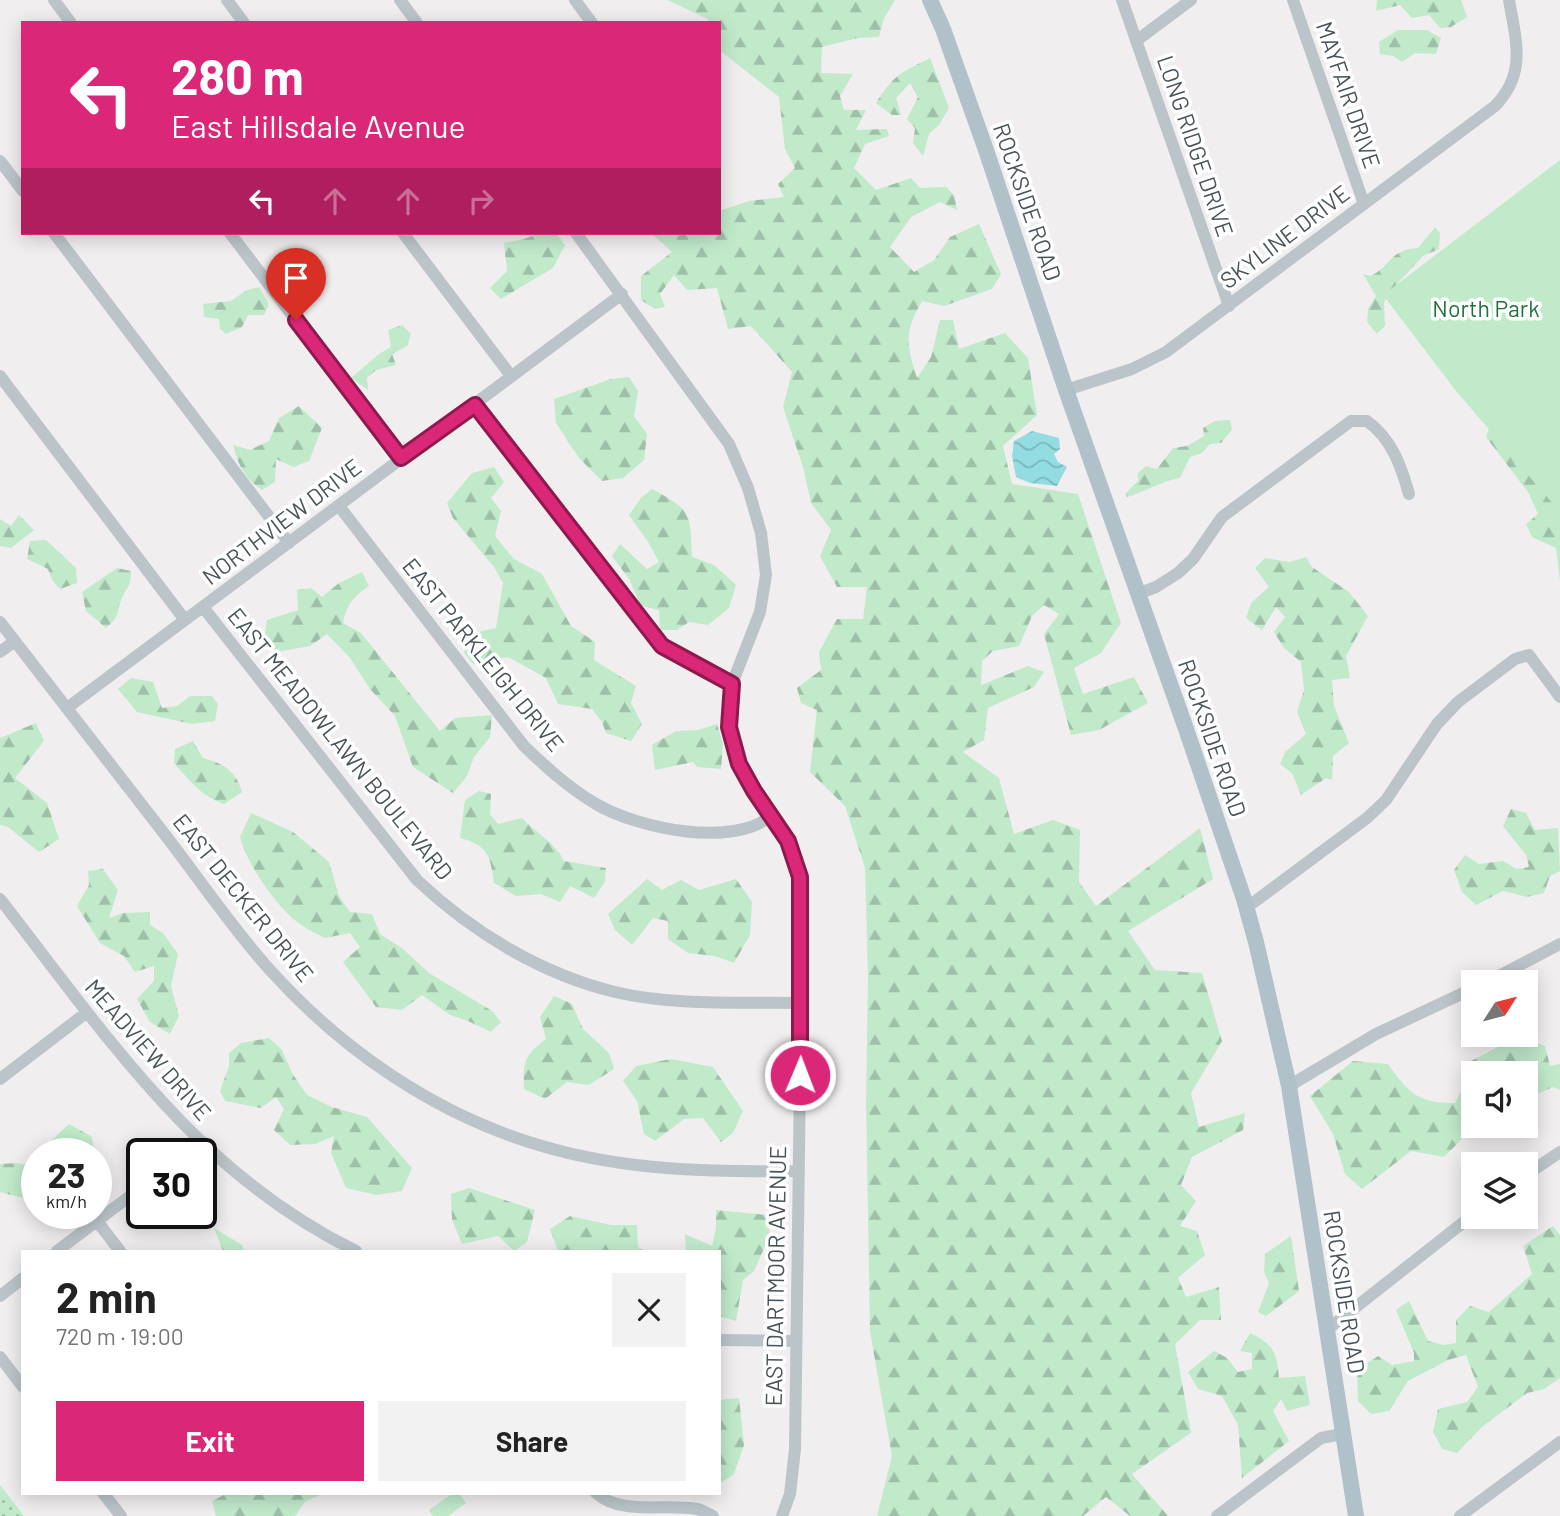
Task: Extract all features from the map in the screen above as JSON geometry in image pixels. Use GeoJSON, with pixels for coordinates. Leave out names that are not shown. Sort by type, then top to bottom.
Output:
{"type":"FeatureCollection","features":[{"type":"Feature","properties":{"kind":"main road","name":"ROCKSIDE ROAD"},"geometry":{"type":"LineString","coordinates":[[930,0],[986,150],[1066,390],[1185,726],[1246,908],[1289,1086],[1356,1516]]}},
{"type":"Feature","properties":{"kind":"street"},"geometry":{"type":"LineString","coordinates":[[54,0],[70,21]]}},
{"type":"Feature","properties":{"kind":"street"},"geometry":{"type":"LineString","coordinates":[[227,0],[243,21]]}},
{"type":"Feature","properties":{"kind":"street"},"geometry":{"type":"LineString","coordinates":[[400,0],[416,21]]}},
{"type":"Feature","properties":{"kind":"street"},"geometry":{"type":"LineString","coordinates":[[575,0],[591,21]]}},
{"type":"Feature","properties":{"kind":"street","name":"LONG RIDGE DRIVE"},"geometry":{"type":"LineString","coordinates":[[1122,0],[1229,306]]}},
{"type":"Feature","properties":{"kind":"street"},"geometry":{"type":"LineString","coordinates":[[1136,41],[1191,0]]}},
{"type":"Feature","properties":{"kind":"street","name":"MAYFAIR DRIVE"},"geometry":{"type":"LineString","coordinates":[[1293,0],[1364,204]]}},
{"type":"Feature","properties":{"kind":"street","name":"SKYLINE DRIVE"},"geometry":{"type":"LineString","coordinates":[[1066,390],[1149,362],[1166,352],[1488,113],[1502,99],[1516,72],[1518,54],[1509,0]]}},
{"type":"Feature","properties":{"kind":"street"},"geometry":{"type":"LineString","coordinates":[[0,161],[21,188]]}},
{"type":"Feature","properties":{"kind":"street"},"geometry":{"type":"LineString","coordinates":[[56,235],[289,543]]}},
{"type":"Feature","properties":{"kind":"street"},"geometry":{"type":"LineString","coordinates":[[232,235],[401,458]]}},
{"type":"Feature","properties":{"kind":"street"},"geometry":{"type":"LineString","coordinates":[[405,235],[511,376]]}},
{"type":"Feature","properties":{"kind":"street","name":"EAST DARTMOOR AVENUE"},"geometry":{"type":"LineString","coordinates":[[578,235],[729,444],[748,488],[761,533],[766,575],[760,612],[732,684],[729,727],[739,764],[788,841],[800,877],[801,1003],[794,1449],[790,1494],[782,1516]]}},
{"type":"Feature","properties":{"kind":"street","name":"NORTHVIEW DRIVE"},"geometry":{"type":"LineString","coordinates":[[67,708],[622,294]]}},
{"type":"Feature","properties":{"kind":"street"},"geometry":{"type":"LineString","coordinates":[[0,376],[185,620]]}},
{"type":"Feature","properties":{"kind":"street"},"geometry":{"type":"LineString","coordinates":[[475,405],[662,646],[732,684]]}},
{"type":"Feature","properties":{"kind":"street"},"geometry":{"type":"LineString","coordinates":[[1137,594],[1156,587],[1178,573],[1193,559],[1223,517],[1351,421],[1367,421],[1383,436],[1401,463],[1409,494]]}},
{"type":"Feature","properties":{"kind":"street","name":"EAST PARKLEIGH DRIVE"},"geometry":{"type":"LineString","coordinates":[[339,506],[524,746],[558,779],[598,806],[634,821],[674,829],[712,833],[743,830],[762,824],[772,815]]}},
{"type":"Feature","properties":{"kind":"street","name":"EAST MEADOWLAWN BOULEVARD"},"geometry":{"type":"LineString","coordinates":[[203,607],[417,880],[441,902],[492,939],[536,963],[615,992],[664,999],[801,1003]]}},
{"type":"Feature","properties":{"kind":"street","name":"EAST DECKER DRIVE"},"geometry":{"type":"LineString","coordinates":[[0,622],[268,969],[321,1023],[376,1066],[419,1093],[466,1117],[543,1147],[612,1163],[685,1171],[799,1171]]}},
{"type":"Feature","properties":{"kind":"street"},"geometry":{"type":"LineString","coordinates":[[0,652],[15,641]]}},
{"type":"Feature","properties":{"kind":"street"},"geometry":{"type":"LineString","coordinates":[[1246,908],[1367,818],[1386,800],[1437,724],[1458,702],[1515,659],[1529,655],[1560,697]]}},
{"type":"Feature","properties":{"kind":"street","name":"MEADVIEW DRIVE"},"geometry":{"type":"LineString","coordinates":[[0,899],[141,1081],[195,1138]]}},
{"type":"Feature","properties":{"kind":"street"},"geometry":{"type":"LineString","coordinates":[[1510,970],[1560,944]]}},
{"type":"Feature","properties":{"kind":"street"},"geometry":{"type":"LineString","coordinates":[[1289,1086],[1376,1034],[1461,994]]}},
{"type":"Feature","properties":{"kind":"street"},"geometry":{"type":"LineString","coordinates":[[0,1079],[86,1013]]}},
{"type":"Feature","properties":{"kind":"street"},"geometry":{"type":"LineString","coordinates":[[1538,1167],[1560,1152]]}},
{"type":"Feature","properties":{"kind":"street","name":"MEADVIEW DRIVE"},"geometry":{"type":"LineString","coordinates":[[217,1157],[290,1213],[354,1250]]}},
{"type":"Feature","properties":{"kind":"street"},"geometry":{"type":"LineString","coordinates":[[112,1210],[126,1199]]}},
{"type":"Feature","properties":{"kind":"street"},"geometry":{"type":"LineString","coordinates":[[1328,1329],[1461,1224]]}},
{"type":"Feature","properties":{"kind":"street"},"geometry":{"type":"LineString","coordinates":[[58,1250],[86,1229]]}},
{"type":"Feature","properties":{"kind":"street"},"geometry":{"type":"LineString","coordinates":[[103,1229],[119,1250]]}},
{"type":"Feature","properties":{"kind":"street"},"geometry":{"type":"LineString","coordinates":[[0,1296],[21,1280]]}},
{"type":"Feature","properties":{"kind":"street"},"geometry":{"type":"LineString","coordinates":[[721,1340],[795,1341]]}},
{"type":"Feature","properties":{"kind":"street"},"geometry":{"type":"LineString","coordinates":[[0,1357],[21,1384]]}},
{"type":"Feature","properties":{"kind":"street"},"geometry":{"type":"LineString","coordinates":[[1217,1516],[1321,1438],[1342,1434]]}},
{"type":"Feature","properties":{"kind":"street"},"geometry":{"type":"LineString","coordinates":[[1461,1516],[1560,1442]]}},
{"type":"Feature","properties":{"kind":"street"},"geometry":{"type":"LineString","coordinates":[[105,1495],[121,1516]]}},
{"type":"Feature","properties":{"kind":"street"},"geometry":{"type":"LineString","coordinates":[[598,1495],[603,1501],[636,1509],[698,1509],[712,1516]]}},
{"type":"Feature","properties":{"kind":"green space"},"geometry":{"type":"Polygon","coordinates":[[[667,0],[895,0],[884,18],[879,37],[858,38],[822,47],[821,73],[853,74],[840,96],[844,110],[866,110],[856,130],[887,129],[889,136],[865,144],[854,168],[876,190],[911,178],[920,188],[946,187],[954,195],[957,210],[940,202],[911,217],[890,247],[914,272],[934,260],[950,237],[979,224],[1001,274],[992,289],[944,306],[922,301],[912,321],[909,338],[917,378],[931,357],[940,320],[953,320],[959,349],[1005,333],[1028,358],[1037,415],[1003,446],[1012,484],[1078,494],[1121,623],[1101,653],[1074,668],[1083,694],[1134,677],[1148,703],[1099,730],[1071,735],[1044,634],[1059,614],[1044,605],[1032,616],[1019,646],[993,651],[982,661],[981,685],[1028,666],[1044,672],[1034,687],[988,708],[984,740],[963,752],[999,778],[1014,834],[1053,820],[1080,830],[1079,882],[1096,906],[1200,828],[1213,879],[1128,931],[1155,970],[1202,973],[1222,1041],[1191,1093],[1199,1127],[1245,1113],[1243,1130],[1192,1157],[1181,1185],[1196,1201],[1180,1226],[1197,1231],[1205,1255],[1178,1278],[1186,1297],[1219,1287],[1221,1320],[1200,1320],[1175,1344],[1191,1433],[1132,1474],[1168,1516],[1130,1516],[1106,1497],[1083,1516],[877,1516],[892,1456],[870,1332],[865,868],[845,806],[810,772],[817,710],[801,703],[797,688],[821,670],[819,652],[837,619],[863,619],[867,587],[837,587],[820,556],[831,530],[811,503],[803,467],[783,407],[792,372],[751,326],[728,329],[717,288],[687,290],[674,275],[660,294],[665,307],[655,309],[641,300],[641,276],[672,252],[653,235],[721,235],[721,210],[749,201],[784,197],[778,184],[795,168],[785,149],[779,97],[721,52],[721,21],[708,19],[667,0]]]}},
{"type":"Feature","properties":{"kind":"green space"},"geometry":{"type":"Polygon","coordinates":[[[1377,0],[1461,0],[1467,17],[1451,27],[1440,28],[1429,15],[1412,18],[1400,5],[1376,11],[1377,0]]]}},
{"type":"Feature","properties":{"kind":"green space"},"geometry":{"type":"Polygon","coordinates":[[[1398,30],[1427,30],[1441,38],[1436,54],[1415,53],[1402,62],[1393,56],[1380,54],[1379,42],[1398,30]]]}},
{"type":"Feature","properties":{"kind":"green space"},"geometry":{"type":"Polygon","coordinates":[[[930,58],[949,108],[939,125],[929,134],[923,156],[913,143],[915,128],[907,119],[918,97],[910,83],[896,98],[901,115],[892,115],[876,103],[899,75],[930,58]]]}},
{"type":"Feature","properties":{"kind":"green space","name":"North Park"},"geometry":{"type":"Polygon","coordinates":[[[1560,160],[1560,512],[1456,391],[1383,295],[1560,160]]]}},
{"type":"Feature","properties":{"kind":"green space"},"geometry":{"type":"Polygon","coordinates":[[[1435,227],[1440,233],[1439,249],[1423,256],[1396,285],[1384,302],[1385,326],[1377,334],[1367,322],[1368,309],[1376,296],[1363,274],[1371,276],[1401,252],[1418,248],[1435,227]]]}},
{"type":"Feature","properties":{"kind":"green space"},"geometry":{"type":"Polygon","coordinates":[[[535,235],[558,235],[565,245],[553,268],[501,299],[490,288],[507,271],[504,243],[535,235]]]}},
{"type":"Feature","properties":{"kind":"green space"},"geometry":{"type":"Polygon","coordinates":[[[259,287],[269,304],[264,315],[248,315],[242,327],[226,334],[220,329],[219,319],[204,317],[203,304],[231,301],[247,290],[259,287]]]}},
{"type":"Feature","properties":{"kind":"green space"},"geometry":{"type":"Polygon","coordinates":[[[402,325],[411,334],[407,346],[392,354],[396,365],[376,370],[367,378],[368,390],[351,378],[391,347],[388,330],[402,325]]]}},
{"type":"Feature","properties":{"kind":"green space"},"geometry":{"type":"Polygon","coordinates":[[[629,377],[638,391],[634,416],[647,434],[644,460],[623,478],[602,481],[579,458],[556,423],[554,399],[611,379],[629,377]]]}},
{"type":"Feature","properties":{"kind":"green space"},"geometry":{"type":"Polygon","coordinates":[[[299,406],[322,428],[309,461],[293,467],[276,459],[275,482],[262,490],[243,471],[233,445],[250,450],[269,441],[279,418],[299,406]]]}},
{"type":"Feature","properties":{"kind":"green space"},"geometry":{"type":"Polygon","coordinates":[[[1230,420],[1232,430],[1221,443],[1210,444],[1202,453],[1190,457],[1180,478],[1127,497],[1126,493],[1138,481],[1138,473],[1146,466],[1157,469],[1173,448],[1187,446],[1204,436],[1203,428],[1215,421],[1230,420]]]}},
{"type":"Feature","properties":{"kind":"green space"},"geometry":{"type":"Polygon","coordinates":[[[1491,423],[1560,499],[1560,581],[1556,548],[1532,537],[1526,524],[1538,514],[1528,492],[1486,437],[1491,423]]]}},
{"type":"Feature","properties":{"kind":"green space"},"geometry":{"type":"Polygon","coordinates":[[[494,467],[504,482],[491,498],[501,511],[495,536],[514,559],[542,574],[571,626],[595,642],[594,660],[636,686],[631,703],[642,724],[631,741],[606,733],[592,709],[558,704],[546,678],[508,657],[473,664],[464,653],[467,634],[496,628],[503,583],[494,567],[453,518],[447,503],[472,473],[494,467]]]}},
{"type":"Feature","properties":{"kind":"green space"},"geometry":{"type":"Polygon","coordinates":[[[652,489],[675,503],[687,515],[692,557],[714,565],[736,585],[729,608],[708,625],[689,622],[677,630],[660,630],[659,610],[641,606],[629,579],[612,556],[620,544],[647,569],[659,562],[629,515],[641,498],[652,489]]]}},
{"type":"Feature","properties":{"kind":"green space"},"geometry":{"type":"Polygon","coordinates":[[[19,515],[34,530],[11,548],[0,546],[0,519],[11,526],[19,515]]]}},
{"type":"Feature","properties":{"kind":"green space"},"geometry":{"type":"Polygon","coordinates":[[[46,540],[76,568],[77,583],[60,589],[52,580],[48,569],[27,559],[30,541],[46,540]]]}},
{"type":"Feature","properties":{"kind":"green space"},"geometry":{"type":"Polygon","coordinates":[[[1306,557],[1312,567],[1349,592],[1368,616],[1346,656],[1350,678],[1332,680],[1334,706],[1349,743],[1333,756],[1332,780],[1326,778],[1301,795],[1292,773],[1280,764],[1285,752],[1306,734],[1297,712],[1304,690],[1301,662],[1284,648],[1274,632],[1285,617],[1276,607],[1262,630],[1246,618],[1251,603],[1269,587],[1255,568],[1265,558],[1290,562],[1306,557]]]}},
{"type":"Feature","properties":{"kind":"green space"},"geometry":{"type":"Polygon","coordinates":[[[117,568],[131,571],[129,586],[116,617],[106,628],[86,611],[82,592],[117,568]]]}},
{"type":"Feature","properties":{"kind":"green space"},"geometry":{"type":"Polygon","coordinates":[[[362,572],[369,586],[352,602],[343,623],[361,633],[440,731],[455,718],[492,715],[490,737],[474,757],[467,776],[453,793],[413,767],[395,716],[370,689],[350,658],[327,634],[310,646],[277,652],[264,642],[267,620],[298,610],[297,590],[311,588],[322,597],[339,583],[362,572]]]}},
{"type":"Feature","properties":{"kind":"green space"},"geometry":{"type":"Polygon","coordinates":[[[131,678],[153,682],[162,708],[177,706],[190,696],[212,696],[218,704],[215,721],[192,724],[137,712],[118,689],[131,678]]]}},
{"type":"Feature","properties":{"kind":"green space"},"geometry":{"type":"Polygon","coordinates":[[[36,723],[44,741],[15,778],[47,803],[59,839],[39,852],[8,827],[0,825],[0,738],[36,723]]]}},
{"type":"Feature","properties":{"kind":"green space"},"geometry":{"type":"Polygon","coordinates":[[[717,724],[723,744],[721,769],[697,767],[693,762],[655,770],[652,745],[676,731],[698,730],[717,724]]]}},
{"type":"Feature","properties":{"kind":"green space"},"geometry":{"type":"Polygon","coordinates":[[[193,741],[203,758],[223,766],[233,774],[242,792],[224,804],[209,797],[191,782],[174,763],[175,749],[193,741]]]}},
{"type":"Feature","properties":{"kind":"green space"},"geometry":{"type":"Polygon","coordinates":[[[479,791],[491,794],[490,814],[498,824],[522,818],[550,843],[564,861],[606,868],[605,882],[594,898],[570,886],[560,902],[541,894],[516,896],[494,883],[486,853],[477,845],[460,838],[465,800],[479,791]]]}},
{"type":"Feature","properties":{"kind":"green space"},"geometry":{"type":"Polygon","coordinates":[[[1511,809],[1526,813],[1535,830],[1558,828],[1560,871],[1550,876],[1544,893],[1527,897],[1503,891],[1476,905],[1462,892],[1454,870],[1465,855],[1479,864],[1503,861],[1517,869],[1529,867],[1526,855],[1503,826],[1511,809]]]}},
{"type":"Feature","properties":{"kind":"green space"},"geometry":{"type":"Polygon","coordinates":[[[251,813],[293,832],[329,862],[339,896],[350,912],[372,914],[380,934],[402,948],[429,973],[492,1011],[501,1022],[491,1032],[450,1015],[422,995],[402,1010],[376,1007],[343,962],[360,947],[350,933],[325,938],[303,926],[282,908],[256,872],[240,837],[251,813]]]}},
{"type":"Feature","properties":{"kind":"green space"},"geometry":{"type":"Polygon","coordinates":[[[103,869],[118,890],[109,918],[123,913],[150,912],[150,925],[163,933],[178,954],[171,986],[179,1016],[170,1034],[150,1022],[137,999],[154,981],[154,966],[135,972],[124,956],[100,943],[77,906],[89,885],[88,871],[103,869]]]}},
{"type":"Feature","properties":{"kind":"green space"},"geometry":{"type":"Polygon","coordinates":[[[647,879],[662,890],[681,880],[699,890],[736,879],[752,902],[750,935],[734,963],[715,956],[688,953],[668,939],[668,921],[653,918],[632,945],[615,930],[608,914],[647,879]]]}},
{"type":"Feature","properties":{"kind":"green space"},"geometry":{"type":"Polygon","coordinates":[[[554,996],[572,1004],[583,1029],[609,1053],[614,1069],[589,1085],[567,1082],[545,1099],[524,1089],[524,1072],[529,1055],[546,1039],[540,1017],[554,996]]]}},
{"type":"Feature","properties":{"kind":"green space"},"geometry":{"type":"Polygon","coordinates":[[[269,1038],[282,1050],[292,1073],[307,1095],[332,1107],[367,1117],[412,1168],[402,1191],[376,1195],[346,1188],[331,1153],[334,1136],[315,1144],[290,1145],[274,1130],[284,1109],[276,1097],[261,1108],[225,1101],[220,1091],[229,1066],[229,1053],[241,1043],[269,1038]]]}},
{"type":"Feature","properties":{"kind":"green space"},"geometry":{"type":"Polygon","coordinates":[[[1538,1043],[1545,1046],[1550,1066],[1560,1064],[1560,1090],[1553,1087],[1538,1094],[1538,1061],[1471,1061],[1498,1047],[1538,1047],[1538,1043]]]}},
{"type":"Feature","properties":{"kind":"green space"},"geometry":{"type":"Polygon","coordinates":[[[671,1059],[713,1067],[743,1111],[733,1133],[721,1142],[703,1118],[684,1119],[655,1141],[644,1134],[637,1101],[623,1081],[636,1066],[671,1059]]]}},
{"type":"Feature","properties":{"kind":"green space"},"geometry":{"type":"Polygon","coordinates":[[[1353,1061],[1388,1064],[1415,1094],[1431,1101],[1455,1103],[1461,1092],[1463,1138],[1444,1157],[1411,1151],[1362,1189],[1345,1174],[1333,1134],[1310,1096],[1353,1061]]]}},
{"type":"Feature","properties":{"kind":"green space"},"geometry":{"type":"Polygon","coordinates":[[[69,1124],[92,1138],[54,1138],[69,1124]]]}},
{"type":"Feature","properties":{"kind":"green space"},"geometry":{"type":"Polygon","coordinates":[[[0,1164],[21,1164],[21,1198],[0,1192],[0,1164]]]}},
{"type":"Feature","properties":{"kind":"green space"},"geometry":{"type":"Polygon","coordinates":[[[469,1188],[535,1210],[527,1242],[515,1250],[498,1236],[462,1244],[452,1220],[451,1194],[469,1188]]]}},
{"type":"Feature","properties":{"kind":"green space"},"geometry":{"type":"Polygon","coordinates":[[[716,1210],[766,1215],[770,1235],[754,1271],[743,1280],[736,1321],[721,1317],[721,1250],[686,1250],[685,1234],[712,1246],[716,1210]]]}},
{"type":"Feature","properties":{"kind":"green space"},"geometry":{"type":"Polygon","coordinates":[[[570,1216],[611,1225],[637,1225],[638,1247],[642,1250],[558,1250],[550,1229],[570,1216]]]}},
{"type":"Feature","properties":{"kind":"green space"},"geometry":{"type":"Polygon","coordinates":[[[1553,1226],[1560,1235],[1560,1378],[1544,1389],[1527,1393],[1482,1427],[1457,1453],[1442,1449],[1433,1432],[1438,1409],[1467,1402],[1478,1387],[1466,1355],[1448,1360],[1408,1381],[1389,1411],[1371,1414],[1358,1401],[1357,1370],[1378,1356],[1392,1365],[1414,1361],[1414,1353],[1396,1310],[1409,1301],[1428,1341],[1443,1345],[1456,1343],[1456,1320],[1470,1306],[1489,1312],[1532,1274],[1523,1246],[1553,1226]]]}},
{"type":"Feature","properties":{"kind":"green space"},"geometry":{"type":"Polygon","coordinates":[[[214,1229],[242,1245],[244,1250],[223,1250],[214,1229]]]}},
{"type":"Feature","properties":{"kind":"green space"},"geometry":{"type":"Polygon","coordinates":[[[1291,1236],[1299,1291],[1266,1316],[1258,1312],[1269,1283],[1264,1272],[1265,1254],[1291,1236]]]}},
{"type":"Feature","properties":{"kind":"green space"},"geometry":{"type":"Polygon","coordinates":[[[1250,1333],[1273,1350],[1279,1378],[1305,1376],[1310,1405],[1287,1411],[1281,1399],[1273,1411],[1289,1441],[1242,1478],[1238,1425],[1222,1396],[1198,1389],[1188,1372],[1214,1351],[1227,1358],[1238,1372],[1252,1369],[1252,1353],[1240,1351],[1250,1333]]]}},
{"type":"Feature","properties":{"kind":"green space"},"geometry":{"type":"Polygon","coordinates":[[[739,1398],[744,1445],[734,1474],[721,1483],[721,1400],[739,1398]]]}},
{"type":"Feature","properties":{"kind":"green space"},"geometry":{"type":"Polygon","coordinates":[[[0,1485],[24,1516],[0,1516],[0,1485]]]}},
{"type":"Feature","properties":{"kind":"green space"},"geometry":{"type":"Polygon","coordinates":[[[224,1495],[320,1495],[305,1502],[295,1516],[216,1516],[212,1501],[224,1495]]]}},
{"type":"Feature","properties":{"kind":"green space"},"geometry":{"type":"Polygon","coordinates":[[[450,1495],[460,1495],[466,1503],[448,1516],[433,1516],[429,1510],[450,1495]]]}},
{"type":"Feature","properties":{"kind":"water"},"geometry":{"type":"Polygon","coordinates":[[[1032,431],[1059,438],[1060,449],[1054,454],[1058,462],[1067,467],[1057,486],[1030,483],[1016,477],[1012,456],[1014,441],[1032,431]]]}},
{"type":"Feature","properties":{"kind":"route"},"geometry":{"type":"LineString","coordinates":[[296,320],[401,458],[475,405],[662,646],[732,684],[729,727],[739,764],[788,841],[800,877],[800,1075]]}}]}
